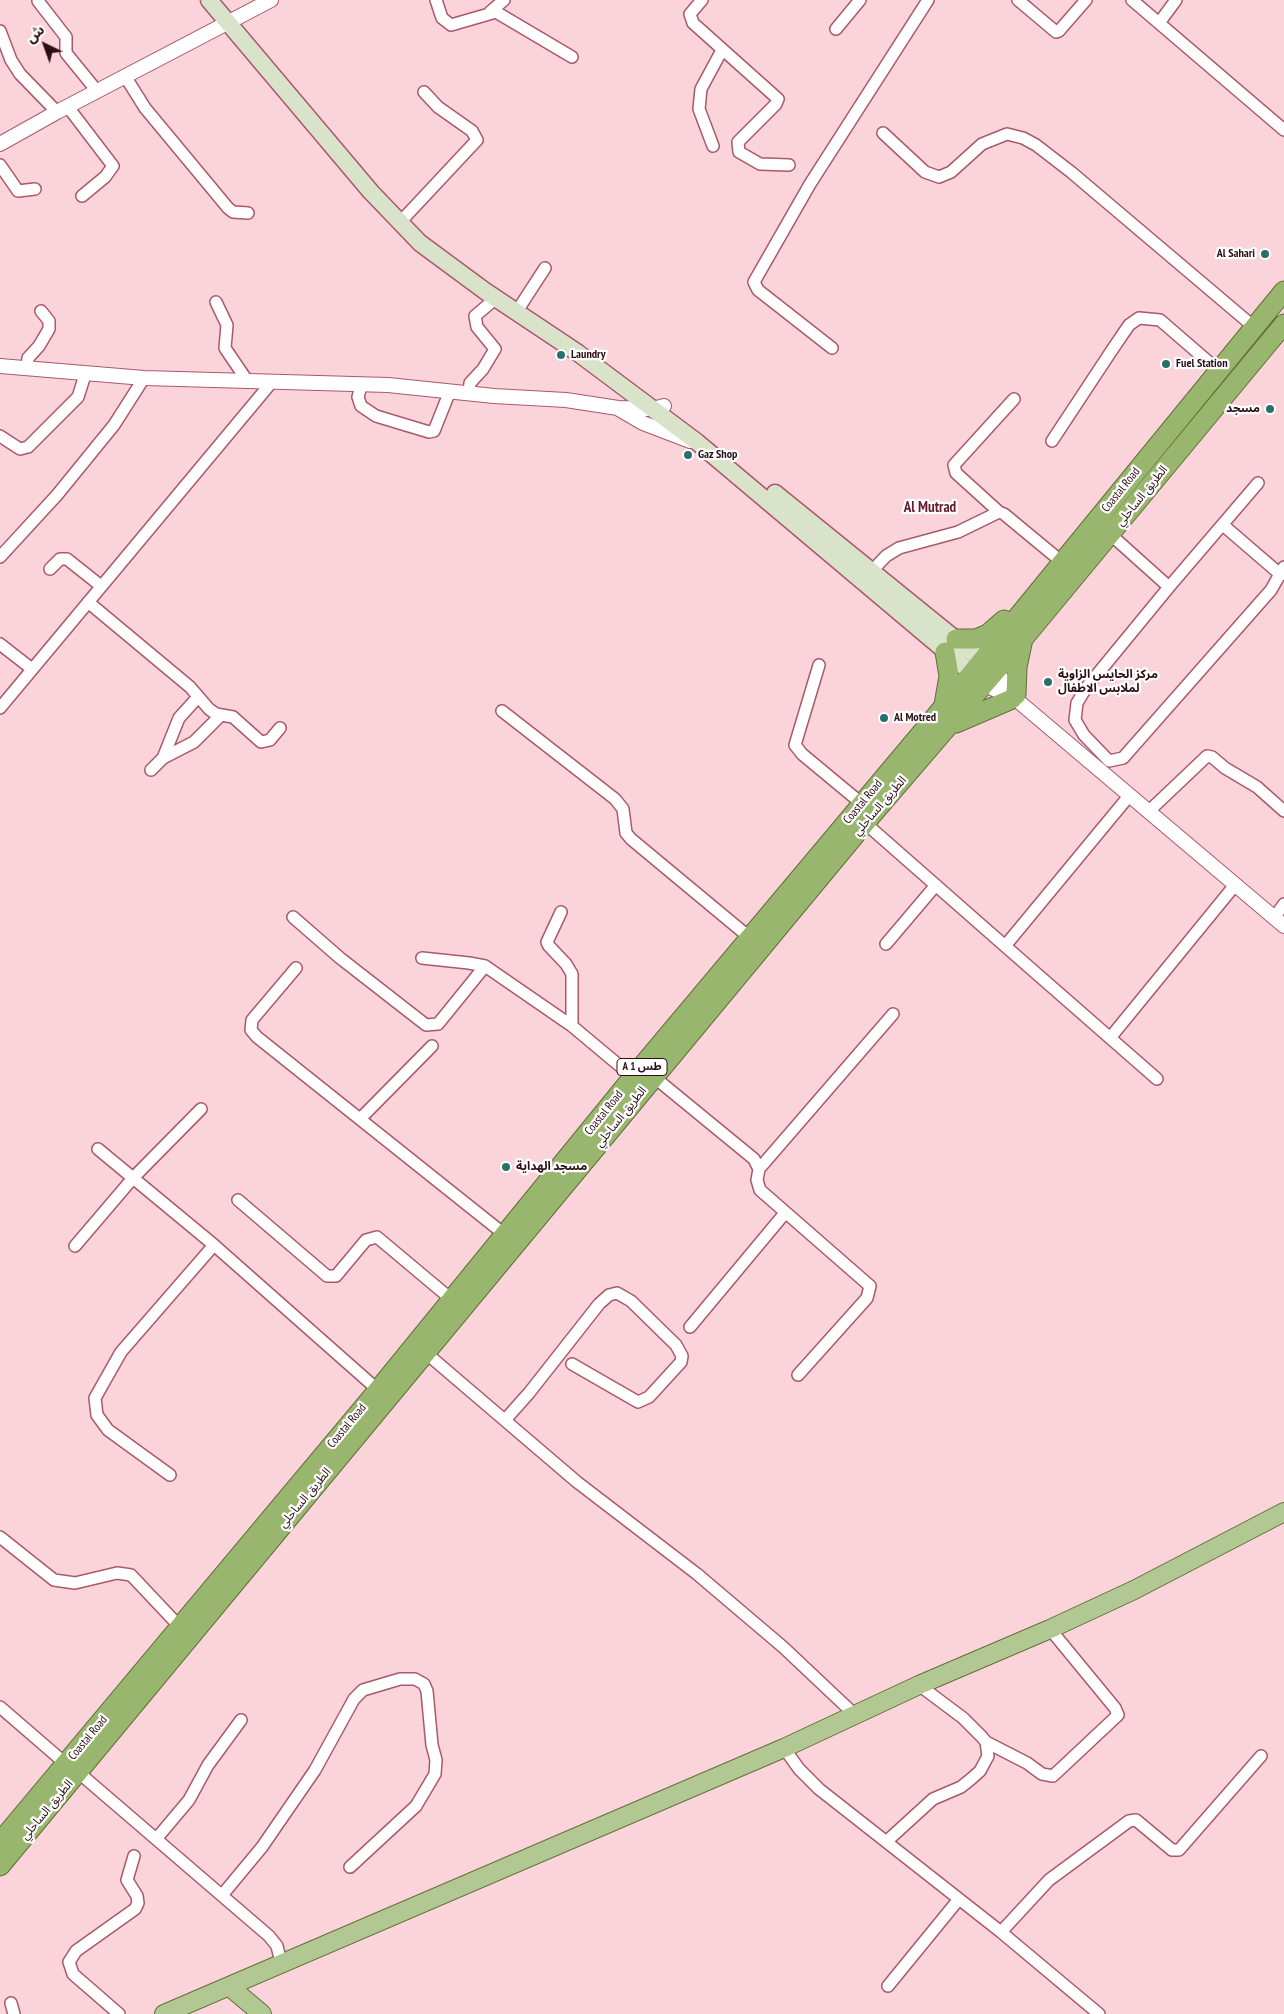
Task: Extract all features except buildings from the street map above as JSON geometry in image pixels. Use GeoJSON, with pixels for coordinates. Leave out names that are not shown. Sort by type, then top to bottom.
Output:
{"type":"FeatureCollection","features":[{"type":"Feature","properties":{"kind":"highway","name":"Coastal Road"},"geometry":{"type":"LineString","coordinates":[[0,1842],[72,1768],[180,1626],[378,1390],[633,1077],[861,803],[944,705],[983,672],[1023,610],[1284,291]]}},
{"type":"Feature","properties":{"kind":"highway","name":"الطريق الساحلي"},"geometry":{"type":"LineString","coordinates":[[0,1866],[72,1768],[426,1353],[865,823],[948,727],[983,672],[1023,638],[1284,324]]}},
{"type":"Feature","properties":{"kind":"highway"},"geometry":{"type":"LineString","coordinates":[[944,705],[951,646],[988,634],[1013,613],[1023,610]]}},
{"type":"Feature","properties":{"kind":"highway"},"geometry":{"type":"LineString","coordinates":[[948,727],[1015,698],[1016,674],[1023,638]]}},
{"type":"Feature","properties":{"kind":"main road"},"geometry":{"type":"LineString","coordinates":[[210,0],[233,19]]}},
{"type":"Feature","properties":{"kind":"main road"},"geometry":{"type":"LineString","coordinates":[[222,0],[233,19],[373,190],[393,218],[433,254],[658,408],[871,572],[951,646]]}},
{"type":"Feature","properties":{"kind":"main road"},"geometry":{"type":"LineString","coordinates":[[373,190],[437,248],[605,361],[697,442],[983,672]]}},
{"type":"Feature","properties":{"kind":"main road"},"geometry":{"type":"LineString","coordinates":[[164,2014],[784,1748],[854,1714],[1050,1629],[1134,1590],[1284,1512]]}},
{"type":"Feature","properties":{"kind":"main road"},"geometry":{"type":"LineString","coordinates":[[230,1987],[262,2014]]}},
{"type":"Feature","properties":{"kind":"street"},"geometry":{"type":"LineString","coordinates":[[0,144],[62,109],[271,0]]}},
{"type":"Feature","properties":{"kind":"street"},"geometry":{"type":"LineString","coordinates":[[436,0],[442,18],[455,26],[490,12],[504,0]]}},
{"type":"Feature","properties":{"kind":"street"},"geometry":{"type":"LineString","coordinates":[[702,0],[691,12],[690,19],[778,99],[776,104],[738,142],[739,152],[748,159],[760,164],[789,165]]}},
{"type":"Feature","properties":{"kind":"street"},"geometry":{"type":"LineString","coordinates":[[836,29],[860,0]]}},
{"type":"Feature","properties":{"kind":"street"},"geometry":{"type":"LineString","coordinates":[[832,348],[758,290],[754,282],[810,184],[928,0]]}},
{"type":"Feature","properties":{"kind":"street"},"geometry":{"type":"LineString","coordinates":[[1018,0],[1056,32],[1060,31],[1086,0]]}},
{"type":"Feature","properties":{"kind":"street"},"geometry":{"type":"LineString","coordinates":[[1132,0],[1284,130]]}},
{"type":"Feature","properties":{"kind":"street"},"geometry":{"type":"LineString","coordinates":[[1159,23],[1176,0]]}},
{"type":"Feature","properties":{"kind":"street"},"geometry":{"type":"LineString","coordinates":[[38,1],[66,37],[66,53],[97,91]]}},
{"type":"Feature","properties":{"kind":"street"},"geometry":{"type":"LineString","coordinates":[[490,12],[504,14],[572,57]]}},
{"type":"Feature","properties":{"kind":"street"},"geometry":{"type":"LineString","coordinates":[[0,32],[11,60],[20,74],[62,109],[113,166],[105,177],[82,196]]}},
{"type":"Feature","properties":{"kind":"street"},"geometry":{"type":"LineString","coordinates":[[713,146],[699,110],[701,90],[722,50]]}},
{"type":"Feature","properties":{"kind":"street"},"geometry":{"type":"LineString","coordinates":[[125,76],[145,108],[228,208],[233,212],[248,213]]}},
{"type":"Feature","properties":{"kind":"street"},"geometry":{"type":"LineString","coordinates":[[404,218],[477,140],[472,131],[438,108],[424,92]]}},
{"type":"Feature","properties":{"kind":"street"},"geometry":{"type":"LineString","coordinates":[[883,133],[925,172],[939,177],[951,172],[982,144],[1007,134],[1023,138],[1036,145],[1071,172],[1254,328]]}},
{"type":"Feature","properties":{"kind":"street"},"geometry":{"type":"LineString","coordinates":[[0,166],[18,191],[35,189]]}},
{"type":"Feature","properties":{"kind":"street"},"geometry":{"type":"LineString","coordinates":[[521,305],[545,268]]}},
{"type":"Feature","properties":{"kind":"street"},"geometry":{"type":"LineString","coordinates":[[469,393],[470,383],[483,369],[495,349],[477,327],[475,316],[496,298]]}},
{"type":"Feature","properties":{"kind":"street"},"geometry":{"type":"LineString","coordinates":[[216,302],[227,325],[225,348],[248,382]]}},
{"type":"Feature","properties":{"kind":"street"},"geometry":{"type":"LineString","coordinates":[[27,368],[28,358],[39,346],[49,329],[49,322],[41,311]]}},
{"type":"Feature","properties":{"kind":"street"},"geometry":{"type":"LineString","coordinates":[[1052,441],[1124,332],[1138,318],[1160,320],[1219,371]]}},
{"type":"Feature","properties":{"kind":"street"},"geometry":{"type":"LineString","coordinates":[[0,366],[85,375],[144,378],[361,386],[388,385],[566,400],[618,408],[658,408]]}},
{"type":"Feature","properties":{"kind":"street"},"geometry":{"type":"LineString","coordinates":[[0,436],[20,449],[28,447],[78,397],[85,375]]}},
{"type":"Feature","properties":{"kind":"street"},"geometry":{"type":"LineString","coordinates":[[0,557],[63,488],[114,425],[144,378]]}},
{"type":"Feature","properties":{"kind":"street"},"geometry":{"type":"LineString","coordinates":[[0,708],[271,383]]}},
{"type":"Feature","properties":{"kind":"street"},"geometry":{"type":"LineString","coordinates":[[361,386],[358,397],[361,406],[376,416],[429,432],[434,431],[450,391]]}},
{"type":"Feature","properties":{"kind":"street"},"geometry":{"type":"LineString","coordinates":[[1014,399],[954,465],[956,473],[999,512],[1004,514],[1062,562]]}},
{"type":"Feature","properties":{"kind":"street"},"geometry":{"type":"LineString","coordinates":[[618,408],[643,423],[684,440],[697,442]]}},
{"type":"Feature","properties":{"kind":"street"},"geometry":{"type":"LineString","coordinates":[[1223,525],[1282,571],[1271,590],[1123,758],[1109,761],[1084,735],[1074,720],[1077,704],[1086,688],[1258,483]]}},
{"type":"Feature","properties":{"kind":"street"},"geometry":{"type":"LineString","coordinates":[[871,572],[886,556],[899,548],[958,532],[999,512]]}},
{"type":"Feature","properties":{"kind":"street"},"geometry":{"type":"LineString","coordinates":[[1110,534],[1170,587]]}},
{"type":"Feature","properties":{"kind":"street"},"geometry":{"type":"LineString","coordinates":[[50,569],[60,559],[68,558],[101,586]]}},
{"type":"Feature","properties":{"kind":"street"},"geometry":{"type":"LineString","coordinates":[[88,602],[190,687],[209,709],[221,715],[233,717],[261,742],[270,740],[280,728]]}},
{"type":"Feature","properties":{"kind":"street"},"geometry":{"type":"LineString","coordinates":[[0,644],[32,669]]}},
{"type":"Feature","properties":{"kind":"street"},"geometry":{"type":"LineString","coordinates":[[819,666],[795,745],[802,754],[861,803]]}},
{"type":"Feature","properties":{"kind":"street"},"geometry":{"type":"LineString","coordinates":[[983,672],[1279,922],[1284,904]]}},
{"type":"Feature","properties":{"kind":"street"},"geometry":{"type":"LineString","coordinates":[[163,758],[179,718],[198,697]]}},
{"type":"Feature","properties":{"kind":"street"},"geometry":{"type":"LineString","coordinates":[[502,711],[614,799],[624,809],[626,833],[749,937]]}},
{"type":"Feature","properties":{"kind":"street"},"geometry":{"type":"LineString","coordinates":[[151,770],[163,758],[194,742],[221,715]]}},
{"type":"Feature","properties":{"kind":"street"},"geometry":{"type":"LineString","coordinates":[[1148,812],[1207,756],[1212,757],[1225,768],[1257,787],[1284,811]]}},
{"type":"Feature","properties":{"kind":"street"},"geometry":{"type":"LineString","coordinates":[[1005,946],[1129,796]]}},
{"type":"Feature","properties":{"kind":"street"},"geometry":{"type":"LineString","coordinates":[[865,823],[1157,1079]]}},
{"type":"Feature","properties":{"kind":"street"},"geometry":{"type":"LineString","coordinates":[[1110,1038],[1235,885]]}},
{"type":"Feature","properties":{"kind":"street"},"geometry":{"type":"LineString","coordinates":[[886,944],[936,886]]}},
{"type":"Feature","properties":{"kind":"street"},"geometry":{"type":"LineString","coordinates":[[561,912],[547,942],[548,946],[566,964],[572,974],[572,1026]]}},
{"type":"Feature","properties":{"kind":"street"},"geometry":{"type":"LineString","coordinates":[[293,917],[340,958],[426,1026],[438,1024],[485,966]]}},
{"type":"Feature","properties":{"kind":"street"},"geometry":{"type":"LineString","coordinates":[[422,958],[469,962],[485,966],[572,1026],[633,1077]]}},
{"type":"Feature","properties":{"kind":"street"},"geometry":{"type":"LineString","coordinates":[[296,968],[252,1020],[251,1030],[257,1037],[504,1234]]}},
{"type":"Feature","properties":{"kind":"street"},"geometry":{"type":"LineString","coordinates":[[759,1169],[893,1014]]}},
{"type":"Feature","properties":{"kind":"street"},"geometry":{"type":"LineString","coordinates":[[360,1119],[432,1046]]}},
{"type":"Feature","properties":{"kind":"street"},"geometry":{"type":"LineString","coordinates":[[654,1077],[754,1159],[759,1169],[757,1186],[785,1213],[870,1286],[870,1294],[867,1298],[798,1375]]}},
{"type":"Feature","properties":{"kind":"street"},"geometry":{"type":"LineString","coordinates":[[75,1246],[133,1178],[201,1108]]}},
{"type":"Feature","properties":{"kind":"street"},"geometry":{"type":"LineString","coordinates":[[98,1149],[214,1245],[378,1390]]}},
{"type":"Feature","properties":{"kind":"street"},"geometry":{"type":"LineString","coordinates":[[238,1200],[327,1276],[336,1276],[366,1240],[377,1237],[452,1299]]}},
{"type":"Feature","properties":{"kind":"street"},"geometry":{"type":"LineString","coordinates":[[690,1327],[785,1213]]}},
{"type":"Feature","properties":{"kind":"street"},"geometry":{"type":"LineString","coordinates":[[170,1475],[108,1430],[97,1415],[95,1398],[121,1352],[214,1245]]}},
{"type":"Feature","properties":{"kind":"street"},"geometry":{"type":"LineString","coordinates":[[505,1420],[529,1393],[599,1304],[609,1295],[617,1293],[631,1301],[676,1345],[682,1356],[681,1362],[649,1397],[638,1402],[572,1364]]}},
{"type":"Feature","properties":{"kind":"street"},"geometry":{"type":"LineString","coordinates":[[426,1353],[465,1389],[505,1420],[577,1482],[697,1574],[783,1647],[854,1714]]}},
{"type":"Feature","properties":{"kind":"street"},"geometry":{"type":"LineString","coordinates":[[0,1537],[54,1580],[75,1583],[117,1573],[131,1575],[180,1626]]}},
{"type":"Feature","properties":{"kind":"street"},"geometry":{"type":"LineString","coordinates":[[919,1685],[963,1718],[986,1742],[1042,1774],[1053,1776],[1118,1715],[1115,1708],[1050,1629]]}},
{"type":"Feature","properties":{"kind":"street"},"geometry":{"type":"LineString","coordinates":[[223,1894],[262,1847],[315,1770],[354,1699],[363,1690],[400,1679],[416,1679],[424,1684],[427,1691],[432,1746],[436,1760],[434,1774],[416,1806],[350,1866]]}},
{"type":"Feature","properties":{"kind":"street"},"geometry":{"type":"LineString","coordinates":[[0,1708],[223,1894],[273,1940],[281,1963]]}},
{"type":"Feature","properties":{"kind":"street"},"geometry":{"type":"LineString","coordinates":[[157,1838],[189,1800],[208,1765],[240,1720]]}},
{"type":"Feature","properties":{"kind":"street"},"geometry":{"type":"LineString","coordinates":[[887,1841],[933,1799],[961,1787],[980,1771],[988,1756],[986,1742]]}},
{"type":"Feature","properties":{"kind":"street"},"geometry":{"type":"LineString","coordinates":[[784,1748],[799,1769],[820,1789],[1001,1932],[1099,2014]]}},
{"type":"Feature","properties":{"kind":"street"},"geometry":{"type":"LineString","coordinates":[[1001,1932],[1049,1880],[1129,1821],[1136,1820],[1172,1850],[1179,1850],[1261,1756]]}},
{"type":"Feature","properties":{"kind":"street"},"geometry":{"type":"LineString","coordinates":[[119,2014],[73,1974],[70,1962],[76,1951],[135,1909],[138,1903],[137,1896],[127,1880],[134,1856]]}},
{"type":"Feature","properties":{"kind":"street"},"geometry":{"type":"LineString","coordinates":[[888,1986],[959,1899]]}},
{"type":"Feature","properties":{"kind":"place","name":"Al Sahari"},"geometry":{"type":"Point","coordinates":[1265,254]}},
{"type":"Feature","properties":{"kind":"place","name":"Laundry"},"geometry":{"type":"Point","coordinates":[561,355]}},
{"type":"Feature","properties":{"kind":"place","name":"Fuel Station"},"geometry":{"type":"Point","coordinates":[1166,364]}},
{"type":"Feature","properties":{"kind":"place","name":"مسجد"},"geometry":{"type":"Point","coordinates":[1270,409]}},
{"type":"Feature","properties":{"kind":"place","name":"Gaz Shop"},"geometry":{"type":"Point","coordinates":[688,455]}},
{"type":"Feature","properties":{"kind":"place","name":"مركز الحايس الزاوية لملابس الاطفال"},"geometry":{"type":"Point","coordinates":[1048,682]}},
{"type":"Feature","properties":{"kind":"place","name":"Al Motred"},"geometry":{"type":"Point","coordinates":[884,718]}},
{"type":"Feature","properties":{"kind":"place","name":"مسجد الهداية"},"geometry":{"type":"Point","coordinates":[506,1167]}},
{"type":"Feature","properties":{"kind":"district","name":"Al Mutrad"},"geometry":{"type":"Point","coordinates":[930,508]}}]}
